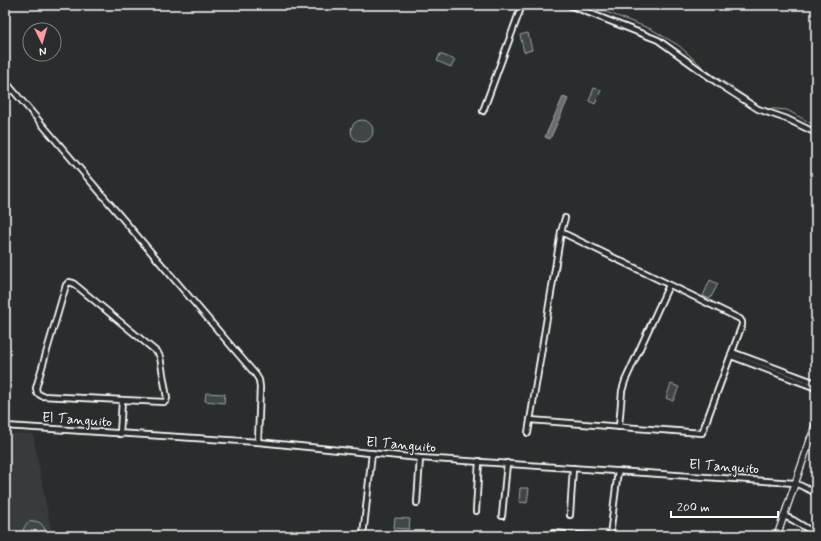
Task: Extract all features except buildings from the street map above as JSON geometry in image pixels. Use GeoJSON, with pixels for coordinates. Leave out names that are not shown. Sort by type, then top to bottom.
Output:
{"type":"FeatureCollection","features":[{"type":"Feature","properties":{"kind":"main road"},"geometry":{"type":"LineString","coordinates":[[777,536],[795,483],[813,441],[816,423]]}},
{"type":"Feature","properties":{"kind":"street"},"geometry":{"type":"LineString","coordinates":[[483,111],[522,5]]}},
{"type":"Feature","properties":{"kind":"street"},"geometry":{"type":"LineString","coordinates":[[569,5],[658,40],[719,84],[758,109],[787,119],[816,134]]}},
{"type":"Feature","properties":{"kind":"street"},"geometry":{"type":"LineString","coordinates":[[5,81],[256,375],[259,380],[260,387],[258,442]]}},
{"type":"Feature","properties":{"kind":"street"},"geometry":{"type":"LineString","coordinates":[[528,432],[561,232],[565,218]]}},
{"type":"Feature","properties":{"kind":"street"},"geometry":{"type":"LineString","coordinates":[[530,420],[702,433],[742,325],[740,320],[561,232]]}},
{"type":"Feature","properties":{"kind":"street"},"geometry":{"type":"LineString","coordinates":[[69,282],[73,283],[160,356],[167,398],[166,401],[122,400],[42,396],[36,392],[66,285],[69,282]]}},
{"type":"Feature","properties":{"kind":"street"},"geometry":{"type":"LineString","coordinates":[[619,427],[624,384],[669,285]]}},
{"type":"Feature","properties":{"kind":"street"},"geometry":{"type":"LineString","coordinates":[[731,354],[816,383]]}},
{"type":"Feature","properties":{"kind":"street"},"geometry":{"type":"LineString","coordinates":[[731,354],[816,388]]}},
{"type":"Feature","properties":{"kind":"street"},"geometry":{"type":"LineString","coordinates":[[120,434],[122,400]]}},
{"type":"Feature","properties":{"kind":"street","name":"El Tanguito"},"geometry":{"type":"LineString","coordinates":[[5,426],[258,442],[420,458],[795,483]]}},
{"type":"Feature","properties":{"kind":"street"},"geometry":{"type":"LineString","coordinates":[[363,536],[372,453]]}},
{"type":"Feature","properties":{"kind":"street"},"geometry":{"type":"LineString","coordinates":[[417,503],[420,458]]}},
{"type":"Feature","properties":{"kind":"street"},"geometry":{"type":"LineString","coordinates":[[476,511],[479,462]]}},
{"type":"Feature","properties":{"kind":"street"},"geometry":{"type":"LineString","coordinates":[[502,516],[507,463]]}},
{"type":"Feature","properties":{"kind":"street"},"geometry":{"type":"LineString","coordinates":[[570,515],[573,468]]}},
{"type":"Feature","properties":{"kind":"street"},"geometry":{"type":"LineString","coordinates":[[610,536],[618,471]]}},
{"type":"Feature","properties":{"kind":"street"},"geometry":{"type":"LineString","coordinates":[[795,483],[816,493]]}},
{"type":"Feature","properties":{"kind":"street"},"geometry":{"type":"LineString","coordinates":[[784,516],[816,534]]}},
{"type":"Feature","properties":{"kind":"street"},"geometry":{"type":"LineString","coordinates":[[553,533],[591,536]]}},
{"type":"Feature","properties":{"kind":"shaded area"},"geometry":{"type":"Polygon","coordinates":[[[528,33],[532,50],[524,52],[520,35],[528,33]]]}},
{"type":"Feature","properties":{"kind":"shaded area"},"geometry":{"type":"Polygon","coordinates":[[[440,54],[455,60],[451,67],[437,61],[440,54]]]}},
{"type":"Feature","properties":{"kind":"shaded area"},"geometry":{"type":"Polygon","coordinates":[[[594,88],[601,90],[595,104],[589,101],[594,88]]]}},
{"type":"Feature","properties":{"kind":"shaded area"},"geometry":{"type":"Polygon","coordinates":[[[563,97],[568,99],[550,139],[545,137],[563,97]]]}},
{"type":"Feature","properties":{"kind":"shaded area"},"geometry":{"type":"Polygon","coordinates":[[[362,120],[370,123],[373,131],[370,139],[362,142],[354,139],[351,131],[354,123],[362,120]]]}},
{"type":"Feature","properties":{"kind":"shaded area"},"geometry":{"type":"Polygon","coordinates":[[[710,280],[718,284],[710,299],[703,296],[710,280]]]}},
{"type":"Feature","properties":{"kind":"shaded area"},"geometry":{"type":"Polygon","coordinates":[[[671,384],[679,387],[673,401],[666,398],[671,384]]]}},
{"type":"Feature","properties":{"kind":"shaded area"},"geometry":{"type":"Polygon","coordinates":[[[206,393],[225,394],[224,403],[205,401],[206,393]]]}},
{"type":"Feature","properties":{"kind":"shaded area"},"geometry":{"type":"Polygon","coordinates":[[[5,433],[33,434],[52,536],[5,536],[5,433]]]}},
{"type":"Feature","properties":{"kind":"shaded area"},"geometry":{"type":"Polygon","coordinates":[[[520,488],[529,488],[527,503],[519,502],[520,488]]]}},
{"type":"Feature","properties":{"kind":"shaded area"},"geometry":{"type":"Polygon","coordinates":[[[395,518],[410,519],[409,529],[394,528],[395,518]]]}},
{"type":"Feature","properties":{"kind":"shaded area"},"geometry":{"type":"Polygon","coordinates":[[[35,521],[43,526],[45,536],[23,536],[23,530],[26,525],[35,521]]]}},
{"type":"Feature","properties":{"kind":"waterway"},"geometry":{"type":"LineString","coordinates":[[588,5],[651,29],[678,45],[706,70],[763,108],[787,110],[816,126]]}}]}
